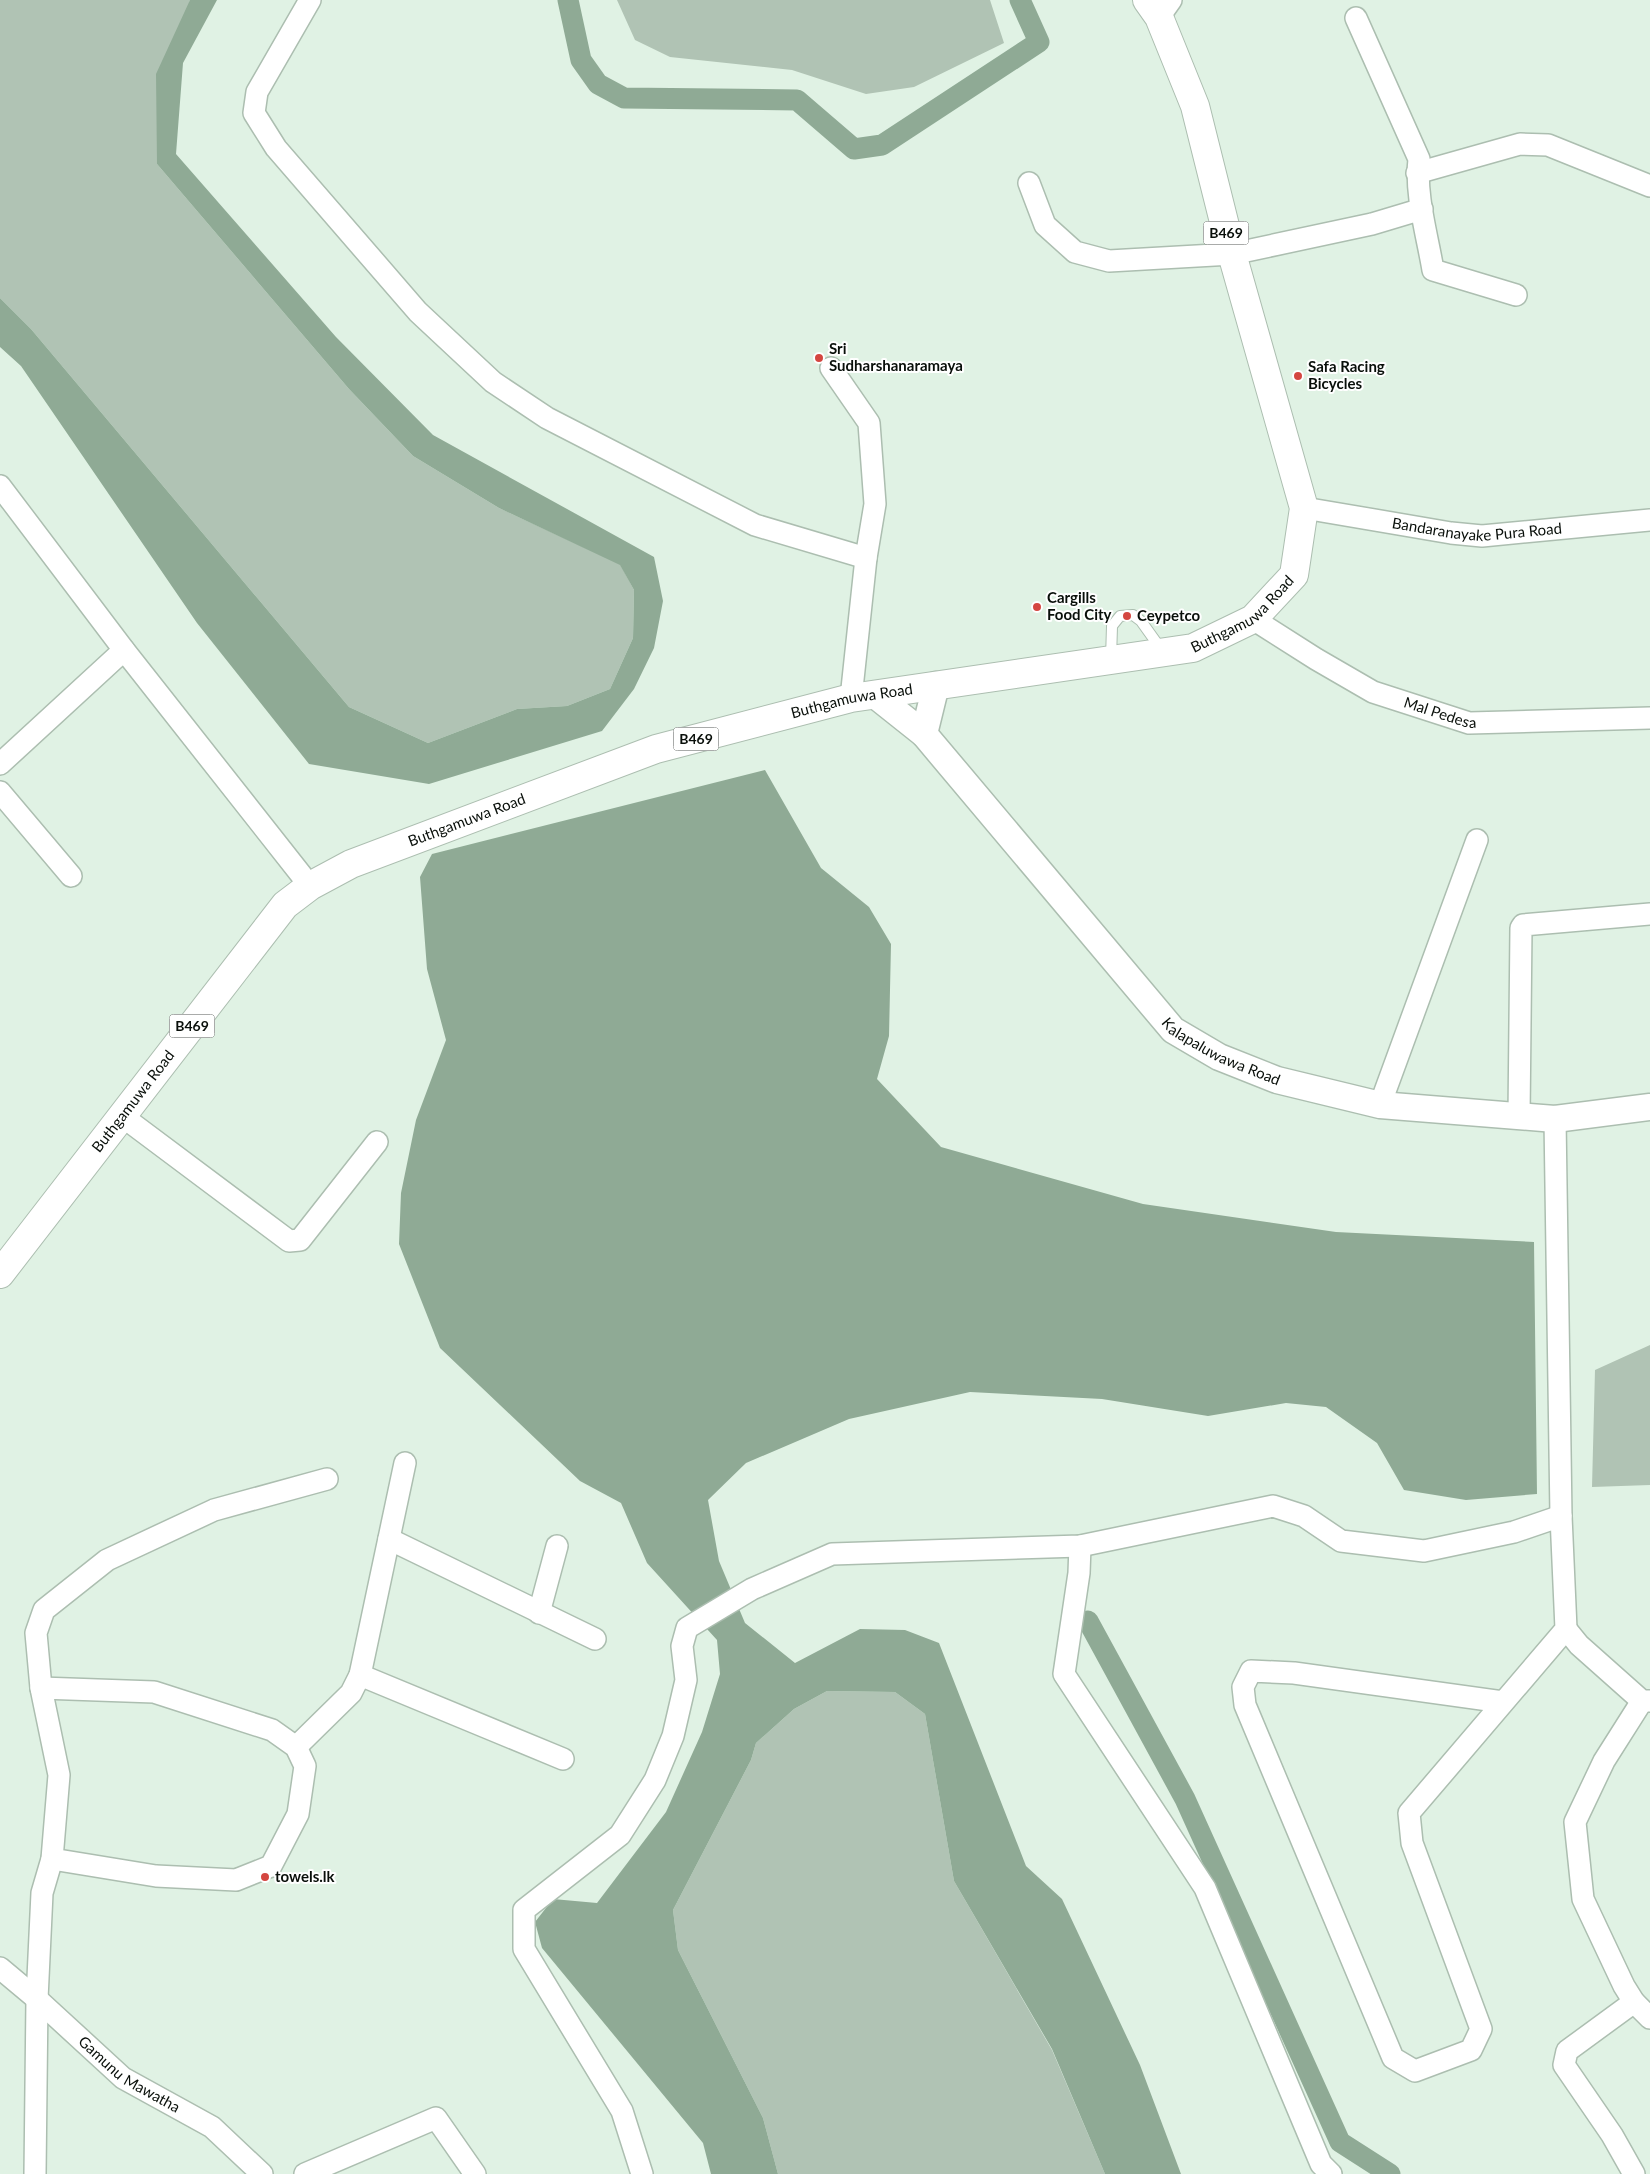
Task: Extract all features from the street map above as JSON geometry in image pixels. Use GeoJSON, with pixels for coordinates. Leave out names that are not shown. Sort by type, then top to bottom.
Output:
{"type":"FeatureCollection","features":[{"type":"Feature","properties":{"kind":"main road","name":"Buthgamuwa Road"},"geometry":{"type":"LineString","coordinates":[[0,1274],[285,905],[310,886],[351,864],[491,813],[656,749],[863,697],[1193,648],[1253,619],[1294,575],[1304,508],[1232,254],[1195,106],[1159,6]]}},
{"type":"Feature","properties":{"kind":"street"},"geometry":{"type":"LineString","coordinates":[[310,0],[258,92],[254,113],[276,148],[418,312],[493,382],[547,418],[755,525],[866,558]]}},
{"type":"Feature","properties":{"kind":"street"},"geometry":{"type":"LineString","coordinates":[[1356,18],[1419,160],[1418,173],[1422,209],[1433,270],[1516,296]]}},
{"type":"Feature","properties":{"kind":"street"},"geometry":{"type":"LineString","coordinates":[[1418,173],[1520,144],[1548,145],[1650,186]]}},
{"type":"Feature","properties":{"kind":"street"},"geometry":{"type":"LineString","coordinates":[[1029,183],[1045,225],[1075,252],[1109,261],[1232,254],[1372,224],[1422,209]]}},
{"type":"Feature","properties":{"kind":"street"},"geometry":{"type":"LineString","coordinates":[[831,368],[869,423],[875,504],[866,558],[863,697]]}},
{"type":"Feature","properties":{"kind":"street"},"geometry":{"type":"LineString","coordinates":[[0,486],[124,650],[310,886]]}},
{"type":"Feature","properties":{"kind":"street","name":"Bandaranayake Pura Road"},"geometry":{"type":"LineString","coordinates":[[1304,508],[1451,533],[1482,536],[1650,520]]}},
{"type":"Feature","properties":{"kind":"street","name":"Mal Pedesa"},"geometry":{"type":"LineString","coordinates":[[1253,619],[1373,692],[1469,723],[1650,718]]}},
{"type":"Feature","properties":{"kind":"street"},"geometry":{"type":"LineString","coordinates":[[0,764],[124,650]]}},
{"type":"Feature","properties":{"kind":"street"},"geometry":{"type":"LineString","coordinates":[[924,734],[936,685]]}},
{"type":"Feature","properties":{"kind":"street","name":"Kalapaluwawa Road"},"geometry":{"type":"LineString","coordinates":[[863,697],[924,734],[1174,1030],[1219,1057],[1278,1080],[1380,1105],[1555,1119],[1650,1107]]}},
{"type":"Feature","properties":{"kind":"street"},"geometry":{"type":"LineString","coordinates":[[0,792],[71,876]]}},
{"type":"Feature","properties":{"kind":"street"},"geometry":{"type":"LineString","coordinates":[[1380,1105],[1477,840]]}},
{"type":"Feature","properties":{"kind":"street"},"geometry":{"type":"LineString","coordinates":[[1518,1117],[1521,928],[1523,925],[1650,914]]}},
{"type":"Feature","properties":{"kind":"street"},"geometry":{"type":"LineString","coordinates":[[122,1116],[289,1241],[300,1240],[377,1142]]}},
{"type":"Feature","properties":{"kind":"street"},"geometry":{"type":"LineString","coordinates":[[1555,1119],[1561,1516],[1566,1629],[1579,1645],[1646,1701],[1604,1761],[1575,1822],[1583,1898],[1634,2002],[1650,2018]]}},
{"type":"Feature","properties":{"kind":"street"},"geometry":{"type":"LineString","coordinates":[[296,1747],[351,1693],[360,1675],[405,1463]]}},
{"type":"Feature","properties":{"kind":"street"},"geometry":{"type":"LineString","coordinates":[[35,2174],[37,1999],[42,1893],[52,1859],[59,1775],[41,1688],[36,1633],[44,1610],[107,1560],[214,1510],[327,1479]]}},
{"type":"Feature","properties":{"kind":"street"},"geometry":{"type":"LineString","coordinates":[[642,2174],[622,2111],[524,1949],[524,1910],[620,1836],[655,1780],[673,1736],[686,1680],[682,1646],[687,1628],[752,1589],[832,1554],[1080,1546],[1273,1506],[1304,1516],[1341,1541],[1424,1551],[1514,1532],[1561,1516]]}},
{"type":"Feature","properties":{"kind":"street"},"geometry":{"type":"LineString","coordinates":[[389,1539],[595,1639]]}},
{"type":"Feature","properties":{"kind":"street"},"geometry":{"type":"LineString","coordinates":[[539,1613],[557,1546]]}},
{"type":"Feature","properties":{"kind":"street"},"geometry":{"type":"LineString","coordinates":[[1080,1546],[1079,1573],[1064,1674],[1205,1888],[1321,2164],[1331,2174]]}},
{"type":"Feature","properties":{"kind":"street"},"geometry":{"type":"LineString","coordinates":[[1503,1702],[1294,1673],[1250,1671],[1243,1687],[1245,1705],[1393,2058],[1415,2071],[1471,2050],[1481,2029],[1412,1843],[1409,1813],[1566,1629]]}},
{"type":"Feature","properties":{"kind":"street"},"geometry":{"type":"LineString","coordinates":[[360,1675],[563,1759]]}},
{"type":"Feature","properties":{"kind":"street"},"geometry":{"type":"LineString","coordinates":[[41,1688],[154,1692],[272,1730],[296,1747],[305,1766],[298,1814],[271,1866],[236,1880],[156,1876],[52,1859]]}},
{"type":"Feature","properties":{"kind":"street","name":"Gamunu Mawatha"},"geometry":{"type":"LineString","coordinates":[[0,1968],[37,1999],[123,2078],[212,2127],[262,2174]]}},
{"type":"Feature","properties":{"kind":"street"},"geometry":{"type":"LineString","coordinates":[[1634,2002],[1568,2050],[1564,2065],[1612,2135],[1634,2174]]}},
{"type":"Feature","properties":{"kind":"street"},"geometry":{"type":"LineString","coordinates":[[305,2174],[436,2118],[475,2174]]}},
{"type":"Feature","properties":{"kind":"lane"},"geometry":{"type":"LineString","coordinates":[[1111,660],[1112,626],[1120,616],[1133,615],[1141,621],[1163,652]]}},
{"type":"Feature","properties":{"kind":"shaded area"},"geometry":{"type":"Polygon","coordinates":[[[0,0],[190,0],[157,164],[349,389],[413,456],[499,508],[620,564],[634,590],[633,638],[610,689],[567,706],[517,709],[428,743],[349,707],[31,329],[0,298],[0,0]]]}},
{"type":"Feature","properties":{"kind":"shaded area"},"geometry":{"type":"Polygon","coordinates":[[[190,0],[217,0],[183,63],[176,154],[336,337],[433,435],[654,557],[663,601],[654,648],[634,689],[602,731],[429,784],[309,764],[197,623],[21,366],[0,347],[0,298],[31,329],[349,707],[428,743],[517,709],[567,706],[610,689],[633,638],[634,590],[620,565],[499,508],[413,456],[349,389],[157,164],[156,74],[190,0]]]}},
{"type":"Feature","properties":{"kind":"shaded area"},"geometry":{"type":"Polygon","coordinates":[[[617,0],[990,0],[1004,43],[914,87],[866,94],[792,70],[670,57],[635,40],[617,0]]]}},
{"type":"Feature","properties":{"kind":"shaded area"},"geometry":{"type":"Polygon","coordinates":[[[765,770],[821,868],[869,907],[891,944],[889,1036],[877,1079],[941,1147],[1143,1204],[1336,1232],[1534,1242],[1537,1494],[1466,1500],[1404,1490],[1377,1443],[1326,1407],[1286,1403],[1208,1416],[1102,1399],[970,1392],[849,1419],[746,1463],[708,1500],[719,1561],[745,1623],[795,1663],[860,1629],[905,1630],[939,1643],[1026,1866],[1062,1899],[1140,2065],[1181,2174],[1105,2174],[1052,2049],[954,1881],[925,1714],[895,1692],[827,1691],[794,1709],[756,1743],[751,1760],[673,1910],[678,1950],[763,2118],[778,2174],[711,2174],[703,2143],[542,1948],[535,1922],[553,1899],[597,1903],[666,1812],[702,1732],[720,1674],[717,1640],[647,1563],[621,1503],[580,1481],[440,1348],[399,1244],[401,1193],[416,1120],[446,1040],[427,969],[420,877],[432,854],[765,770]]]}},
{"type":"Feature","properties":{"kind":"shaded area"},"geometry":{"type":"Polygon","coordinates":[[[1650,1345],[1650,1485],[1592,1487],[1595,1370],[1650,1345]]]}},
{"type":"Feature","properties":{"kind":"shaded area"},"geometry":{"type":"Polygon","coordinates":[[[827,1691],[895,1692],[925,1714],[954,1881],[1052,2050],[1105,2174],[778,2174],[763,2118],[678,1950],[673,1910],[751,1760],[756,1743],[794,1709],[827,1691]]]}},
{"type":"Feature","properties":{"kind":"waterway"},"geometry":{"type":"LineString","coordinates":[[568,0],[581,60],[598,84],[624,98],[797,100],[854,149],[882,145],[1039,42],[1020,0]]}},
{"type":"Feature","properties":{"kind":"waterway"},"geometry":{"type":"LineString","coordinates":[[1088,1621],[1185,1799],[1340,2142],[1390,2174]]}},
{"type":"Feature","properties":{"kind":"place","name":"Sri Sudharshanaramaya"},"geometry":{"type":"Point","coordinates":[819,358]}},
{"type":"Feature","properties":{"kind":"place","name":"Safa Racing Bicycles"},"geometry":{"type":"Point","coordinates":[1298,376]}},
{"type":"Feature","properties":{"kind":"place","name":"Cargills Food City"},"geometry":{"type":"Point","coordinates":[1037,607]}},
{"type":"Feature","properties":{"kind":"place","name":"Ceypetco"},"geometry":{"type":"Point","coordinates":[1127,616]}},
{"type":"Feature","properties":{"kind":"place","name":"towels.lk"},"geometry":{"type":"Point","coordinates":[265,1877]}}]}
